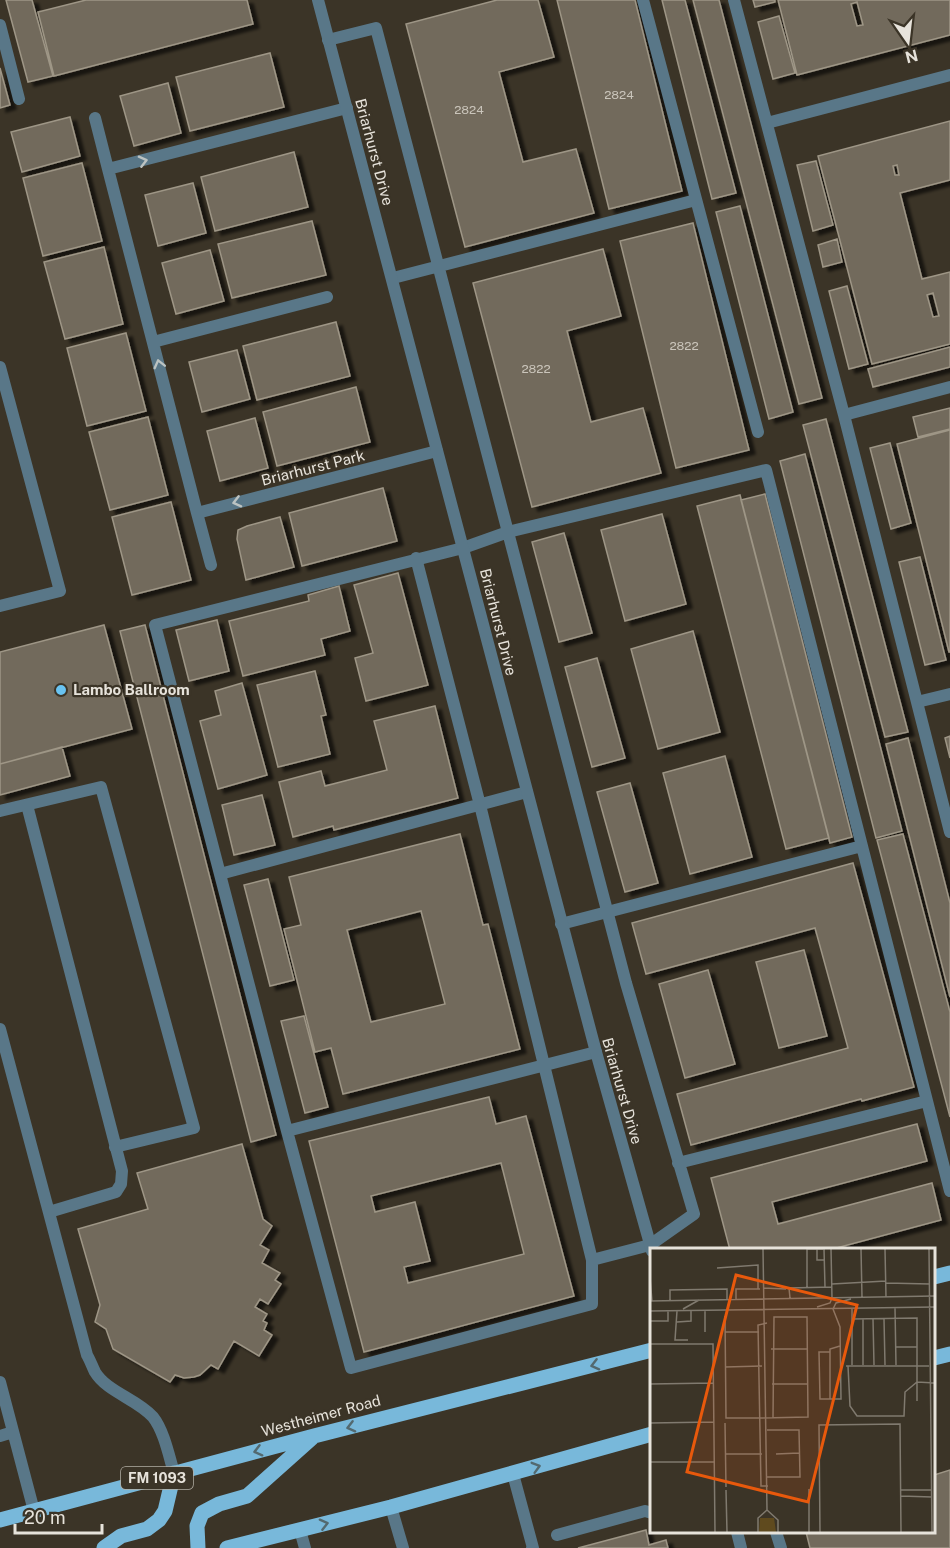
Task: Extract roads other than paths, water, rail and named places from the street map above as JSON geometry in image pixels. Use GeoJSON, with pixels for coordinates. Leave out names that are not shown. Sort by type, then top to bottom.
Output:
{"type":"FeatureCollection","features":[{"type":"Feature","properties":{"kind":"main road"},"geometry":{"type":"LineString","coordinates":[[935,1277],[950,1273]]}},
{"type":"Feature","properties":{"kind":"main road","name":"Westheimer Road"},"geometry":{"type":"LineString","coordinates":[[0,1520],[314,1436],[650,1350]]}},
{"type":"Feature","properties":{"kind":"main road"},"geometry":{"type":"LineString","coordinates":[[935,1358],[950,1354]]}},
{"type":"Feature","properties":{"kind":"main road"},"geometry":{"type":"LineString","coordinates":[[227,1548],[391,1507],[650,1434]]}},
{"type":"Feature","properties":{"kind":"main road"},"geometry":{"type":"LineString","coordinates":[[198,1548],[197,1526],[202,1513],[219,1504],[247,1496],[314,1436]]}},
{"type":"Feature","properties":{"kind":"main road"},"geometry":{"type":"LineString","coordinates":[[104,1548],[121,1536],[147,1528],[159,1520],[165,1511],[174,1473]]}},
{"type":"Feature","properties":{"kind":"street","name":"Briarhurst Drive"},"geometry":{"type":"LineString","coordinates":[[318,0],[393,278],[436,451],[561,924],[651,1248]]}},
{"type":"Feature","properties":{"kind":"street"},"geometry":{"type":"LineString","coordinates":[[643,0],[758,432]]}},
{"type":"Feature","properties":{"kind":"street"},"geometry":{"type":"LineString","coordinates":[[734,0],[844,415],[950,832]]}},
{"type":"Feature","properties":{"kind":"street"},"geometry":{"type":"LineString","coordinates":[[0,25],[19,99]]}},
{"type":"Feature","properties":{"kind":"street"},"geometry":{"type":"LineString","coordinates":[[328,40],[376,28],[626,983],[694,1214],[651,1248]]}},
{"type":"Feature","properties":{"kind":"street"},"geometry":{"type":"LineString","coordinates":[[767,123],[950,75]]}},
{"type":"Feature","properties":{"kind":"street"},"geometry":{"type":"LineString","coordinates":[[108,169],[347,108]]}},
{"type":"Feature","properties":{"kind":"street"},"geometry":{"type":"LineString","coordinates":[[95,118],[211,565]]}},
{"type":"Feature","properties":{"kind":"street"},"geometry":{"type":"LineString","coordinates":[[393,278],[696,200]]}},
{"type":"Feature","properties":{"kind":"street"},"geometry":{"type":"LineString","coordinates":[[153,342],[327,297]]}},
{"type":"Feature","properties":{"kind":"street"},"geometry":{"type":"LineString","coordinates":[[0,367],[60,591],[0,606]]}},
{"type":"Feature","properties":{"kind":"street"},"geometry":{"type":"LineString","coordinates":[[844,415],[950,387]]}},
{"type":"Feature","properties":{"kind":"street","name":"Briarhurst Park"},"geometry":{"type":"LineString","coordinates":[[197,513],[436,451]]}},
{"type":"Feature","properties":{"kind":"street"},"geometry":{"type":"LineString","coordinates":[[416,558],[480,805],[592,1260],[592,1304],[351,1368],[155,625],[416,558],[463,548],[508,532],[766,470],[950,1191]]}},
{"type":"Feature","properties":{"kind":"street"},"geometry":{"type":"LineString","coordinates":[[917,702],[950,694]]}},
{"type":"Feature","properties":{"kind":"street"},"geometry":{"type":"LineString","coordinates":[[0,811],[101,786],[194,1128],[116,1147]]}},
{"type":"Feature","properties":{"kind":"street"},"geometry":{"type":"LineString","coordinates":[[220,874],[527,792]]}},
{"type":"Feature","properties":{"kind":"street"},"geometry":{"type":"LineString","coordinates":[[27,805],[122,1171],[121,1184],[116,1192],[49,1212]]}},
{"type":"Feature","properties":{"kind":"street"},"geometry":{"type":"LineString","coordinates":[[561,924],[862,846]]}},
{"type":"Feature","properties":{"kind":"street"},"geometry":{"type":"LineString","coordinates":[[0,1029],[5,1067],[49,1212],[87,1354],[96,1373],[108,1385],[141,1405],[155,1419],[174,1473]]}},
{"type":"Feature","properties":{"kind":"street"},"geometry":{"type":"LineString","coordinates":[[287,1131],[596,1052]]}},
{"type":"Feature","properties":{"kind":"street"},"geometry":{"type":"LineString","coordinates":[[678,1163],[927,1101]]}},
{"type":"Feature","properties":{"kind":"street"},"geometry":{"type":"LineString","coordinates":[[592,1260],[650,1248]]}},
{"type":"Feature","properties":{"kind":"street"},"geometry":{"type":"LineString","coordinates":[[0,1382],[33,1511]]}},
{"type":"Feature","properties":{"kind":"street"},"geometry":{"type":"LineString","coordinates":[[0,1436],[13,1432]]}},
{"type":"Feature","properties":{"kind":"street"},"geometry":{"type":"LineString","coordinates":[[513,1474],[532,1548]]}},
{"type":"Feature","properties":{"kind":"street"},"geometry":{"type":"LineString","coordinates":[[391,1507],[403,1548]]}},
{"type":"Feature","properties":{"kind":"street"},"geometry":{"type":"LineString","coordinates":[[557,1535],[645,1511],[650,1513]]}},
{"type":"Feature","properties":{"kind":"street"},"geometry":{"type":"LineString","coordinates":[[300,1530],[304,1548]]}},
{"type":"Feature","properties":{"kind":"street"},"geometry":{"type":"LineString","coordinates":[[737,1533],[741,1548]]}},
{"type":"Feature","properties":{"kind":"street"},"geometry":{"type":"LineString","coordinates":[[776,1533],[781,1548]]}},
{"type":"Feature","properties":{"kind":"place","name":"Lambo Ballroom"},"geometry":{"type":"Point","coordinates":[61,690]}}]}
